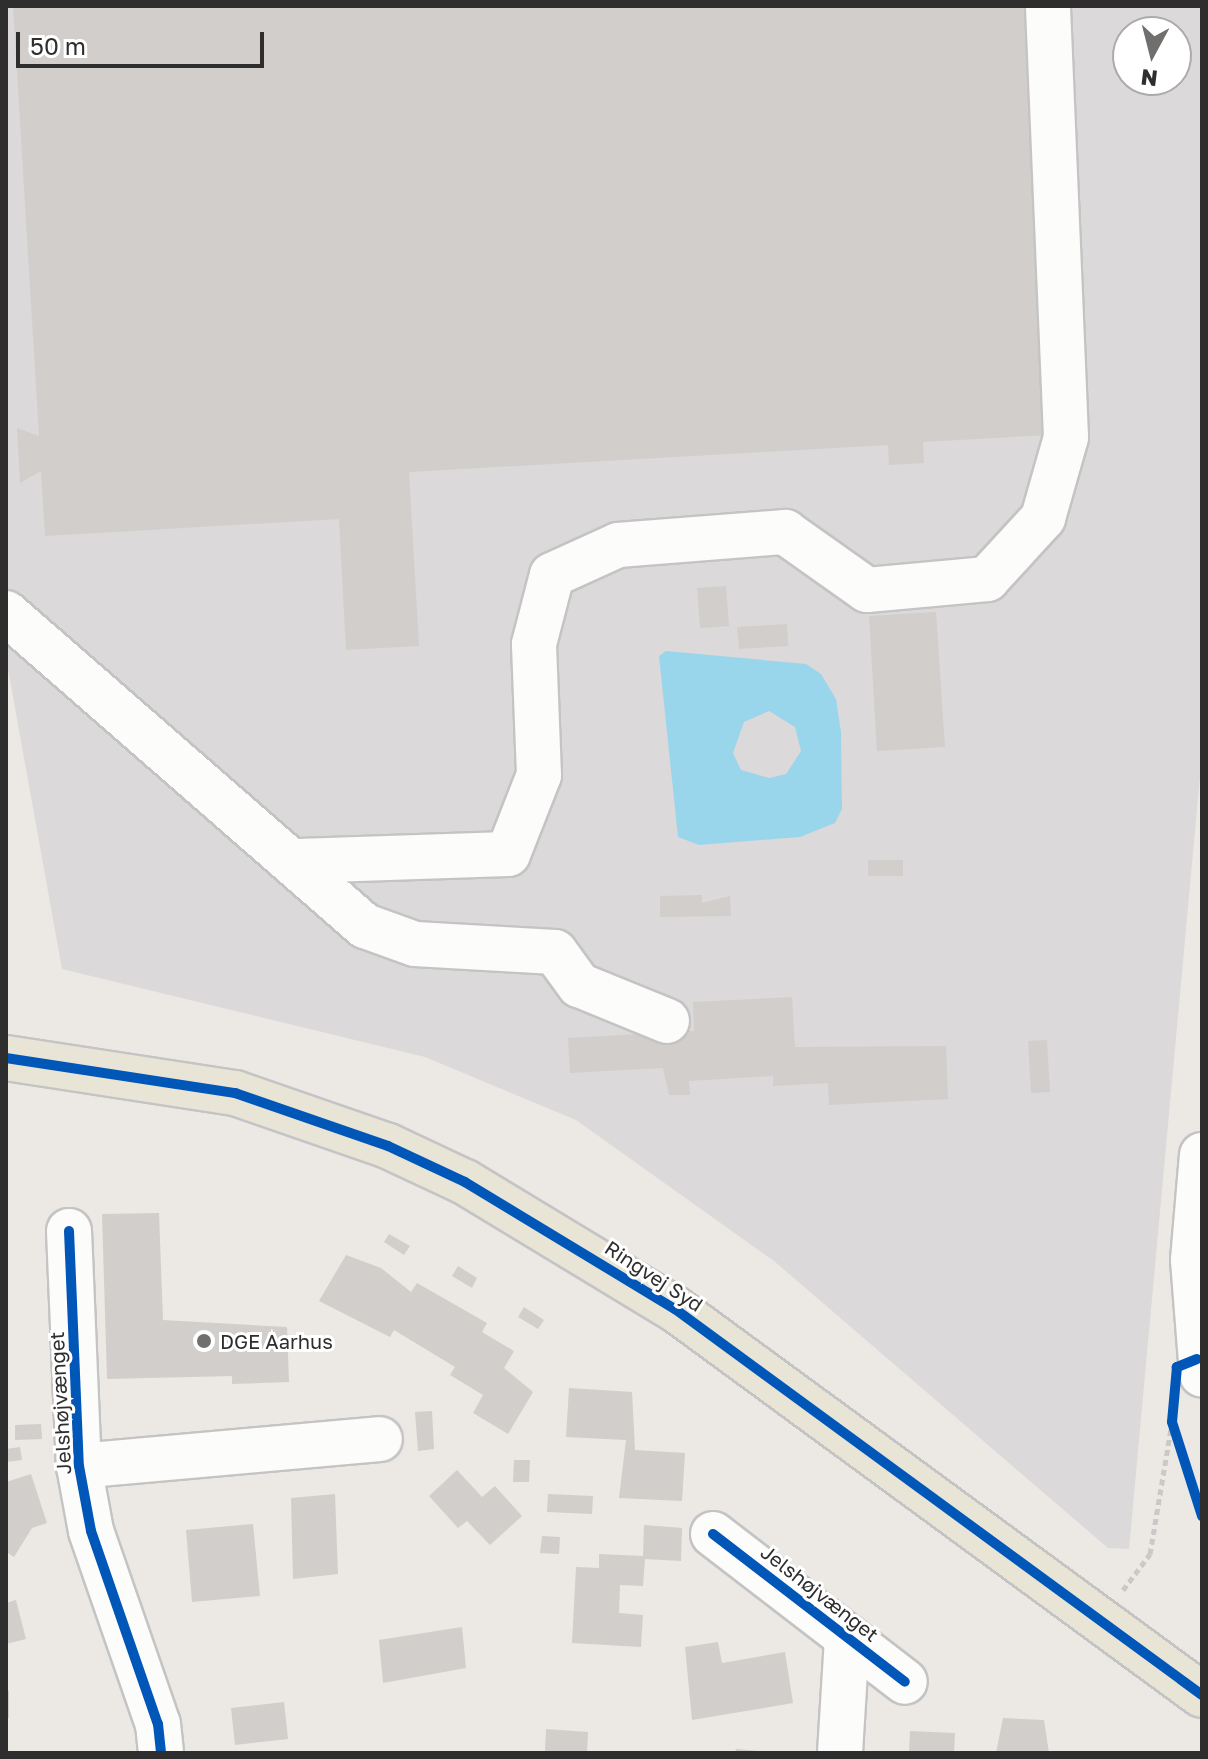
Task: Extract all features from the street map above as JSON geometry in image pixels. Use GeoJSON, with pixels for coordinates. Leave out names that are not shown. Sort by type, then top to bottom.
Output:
{"type":"FeatureCollection","features":[{"type":"Feature","properties":{"kind":"main road","name":"Ringvej Syd"},"geometry":{"type":"LineString","coordinates":[[6,1058],[235,1093],[374,1140],[465,1182],[675,1309],[1101,1615],[1202,1695]]}},
{"type":"Feature","properties":{"kind":"street"},"geometry":{"type":"LineString","coordinates":[[298,861],[508,854],[539,775],[534,644],[552,575],[618,545],[785,532],[867,590],[987,579],[1043,518],[1066,437],[1048,6]]}},
{"type":"Feature","properties":{"kind":"street"},"geometry":{"type":"LineString","coordinates":[[6,613],[298,861],[365,926],[389,938],[555,952],[579,985],[667,1021]]}},
{"type":"Feature","properties":{"kind":"street"},"geometry":{"type":"LineString","coordinates":[[1202,1155],[1193,1260],[1202,1375]]}},
{"type":"Feature","properties":{"kind":"street","name":"Jelshøjvænget"},"geometry":{"type":"LineString","coordinates":[[69,1231],[79,1466],[91,1531],[158,1724],[161,1753]]}},
{"type":"Feature","properties":{"kind":"street","name":"Jelshøjvænget"},"geometry":{"type":"LineString","coordinates":[[79,1466],[380,1439]]}},
{"type":"Feature","properties":{"kind":"street","name":"Jelshøjvænget"},"geometry":{"type":"LineString","coordinates":[[713,1534],[905,1682]]}},
{"type":"Feature","properties":{"kind":"street","name":"Jelshøjvænget"},"geometry":{"type":"LineString","coordinates":[[840,1753],[847,1637]]}},
{"type":"Feature","properties":{"kind":"path"},"geometry":{"type":"LineString","coordinates":[[1101,1615],[1150,1554],[1173,1408]]}},
{"type":"Feature","properties":{"kind":"path"},"geometry":{"type":"LineString","coordinates":[[1172,1422],[1181,1451]]}},
{"type":"Feature","properties":{"kind":"shaded area"},"geometry":{"type":"Polygon","coordinates":[[[6,6],[1202,6],[1202,755],[1129,1549],[1108,1548],[774,1261],[576,1120],[425,1057],[62,969],[6,658],[6,6]]]}},
{"type":"Feature","properties":{"kind":"water"},"geometry":{"type":"Polygon","coordinates":[[[666,651],[806,664],[821,674],[836,699],[841,732],[842,809],[835,823],[800,837],[699,845],[678,837],[659,656],[666,651]],[[769,711],[744,722],[733,753],[741,770],[769,778],[786,774],[801,751],[795,727],[769,711]]]}},
{"type":"Feature","properties":{"kind":"building"},"geometry":{"type":"Polygon","coordinates":[[[13,6],[1025,6],[1050,435],[923,442],[924,463],[889,465],[888,445],[409,472],[419,646],[346,650],[339,519],[45,536],[41,471],[20,483],[17,428],[39,436],[13,6]]]}},
{"type":"Feature","properties":{"kind":"building"},"geometry":{"type":"Polygon","coordinates":[[[726,586],[729,626],[700,628],[697,588],[726,586]]]}},
{"type":"Feature","properties":{"kind":"building"},"geometry":{"type":"Polygon","coordinates":[[[936,612],[945,747],[877,751],[869,616],[936,612]]]}},
{"type":"Feature","properties":{"kind":"building"},"geometry":{"type":"Polygon","coordinates":[[[787,624],[788,646],[739,649],[737,627],[787,624]]]}},
{"type":"Feature","properties":{"kind":"building"},"geometry":{"type":"Polygon","coordinates":[[[868,860],[903,860],[903,876],[868,876],[868,860]]]}},
{"type":"Feature","properties":{"kind":"building"},"geometry":{"type":"Polygon","coordinates":[[[702,895],[702,903],[730,896],[731,916],[660,917],[660,896],[702,895]]]}},
{"type":"Feature","properties":{"kind":"building"},"geometry":{"type":"Polygon","coordinates":[[[792,997],[795,1047],[946,1046],[948,1099],[829,1105],[828,1083],[773,1086],[773,1076],[689,1081],[690,1095],[669,1095],[663,1068],[570,1073],[568,1038],[694,1031],[693,1002],[792,997]]]}},
{"type":"Feature","properties":{"kind":"building"},"geometry":{"type":"Polygon","coordinates":[[[1047,1040],[1050,1092],[1031,1093],[1028,1041],[1047,1040]]]}},
{"type":"Feature","properties":{"kind":"building"},"geometry":{"type":"Polygon","coordinates":[[[159,1213],[163,1320],[287,1327],[289,1382],[232,1384],[232,1376],[107,1379],[102,1214],[159,1213]]]}},
{"type":"Feature","properties":{"kind":"building"},"geometry":{"type":"Polygon","coordinates":[[[389,1234],[410,1246],[404,1255],[384,1242],[389,1234]]]}},
{"type":"Feature","properties":{"kind":"building"},"geometry":{"type":"Polygon","coordinates":[[[346,1255],[381,1268],[411,1292],[417,1283],[487,1323],[482,1332],[514,1351],[504,1368],[533,1392],[508,1434],[473,1413],[483,1395],[450,1375],[455,1367],[394,1330],[390,1337],[319,1301],[346,1255]]]}},
{"type":"Feature","properties":{"kind":"building"},"geometry":{"type":"Polygon","coordinates":[[[458,1266],[477,1278],[472,1288],[452,1276],[458,1266]]]}},
{"type":"Feature","properties":{"kind":"building"},"geometry":{"type":"Polygon","coordinates":[[[524,1307],[544,1320],[538,1329],[518,1317],[524,1307]]]}},
{"type":"Feature","properties":{"kind":"building"},"geometry":{"type":"Polygon","coordinates":[[[569,1388],[632,1392],[635,1450],[685,1453],[682,1501],[619,1498],[626,1440],[566,1437],[569,1388]]]}},
{"type":"Feature","properties":{"kind":"building"},"geometry":{"type":"Polygon","coordinates":[[[432,1411],[434,1449],[418,1451],[415,1412],[432,1411]]]}},
{"type":"Feature","properties":{"kind":"building"},"geometry":{"type":"Polygon","coordinates":[[[41,1424],[42,1439],[15,1440],[15,1425],[41,1424]]]}},
{"type":"Feature","properties":{"kind":"building"},"geometry":{"type":"Polygon","coordinates":[[[20,1447],[22,1460],[6,1462],[6,1449],[20,1447]]]}},
{"type":"Feature","properties":{"kind":"building"},"geometry":{"type":"Polygon","coordinates":[[[514,1460],[530,1460],[529,1482],[513,1482],[514,1460]]]}},
{"type":"Feature","properties":{"kind":"building"},"geometry":{"type":"Polygon","coordinates":[[[457,1470],[482,1497],[495,1486],[522,1516],[490,1545],[467,1521],[458,1528],[429,1496],[457,1470]]]}},
{"type":"Feature","properties":{"kind":"building"},"geometry":{"type":"Polygon","coordinates":[[[31,1474],[47,1523],[32,1528],[14,1557],[6,1552],[6,1482],[31,1474]]]}},
{"type":"Feature","properties":{"kind":"building"},"geometry":{"type":"Polygon","coordinates":[[[335,1494],[338,1574],[293,1579],[291,1498],[335,1494]]]}},
{"type":"Feature","properties":{"kind":"building"},"geometry":{"type":"Polygon","coordinates":[[[548,1494],[593,1496],[592,1514],[547,1512],[548,1494]]]}},
{"type":"Feature","properties":{"kind":"building"},"geometry":{"type":"Polygon","coordinates":[[[253,1524],[260,1596],[192,1602],[186,1530],[253,1524]]]}},
{"type":"Feature","properties":{"kind":"building"},"geometry":{"type":"Polygon","coordinates":[[[644,1525],[682,1528],[681,1561],[645,1559],[643,1586],[620,1585],[619,1613],[643,1615],[641,1647],[572,1643],[576,1567],[599,1568],[599,1554],[643,1556],[644,1525]]]}},
{"type":"Feature","properties":{"kind":"building"},"geometry":{"type":"Polygon","coordinates":[[[542,1536],[560,1537],[559,1554],[540,1553],[542,1536]]]}},
{"type":"Feature","properties":{"kind":"building"},"geometry":{"type":"Polygon","coordinates":[[[16,1600],[26,1639],[6,1644],[6,1603],[16,1600]]]}},
{"type":"Feature","properties":{"kind":"building"},"geometry":{"type":"Polygon","coordinates":[[[462,1627],[466,1668],[383,1683],[379,1640],[462,1627]]]}},
{"type":"Feature","properties":{"kind":"building"},"geometry":{"type":"Polygon","coordinates":[[[718,1642],[722,1663],[785,1652],[793,1703],[692,1720],[685,1647],[718,1642]]]}},
{"type":"Feature","properties":{"kind":"building"},"geometry":{"type":"Polygon","coordinates":[[[6,1690],[9,1691],[9,1718],[6,1718],[6,1690]]]}},
{"type":"Feature","properties":{"kind":"building"},"geometry":{"type":"Polygon","coordinates":[[[284,1702],[288,1739],[235,1745],[231,1708],[284,1702]]]}},
{"type":"Feature","properties":{"kind":"building"},"geometry":{"type":"Polygon","coordinates":[[[1003,1718],[1044,1720],[1049,1753],[996,1753],[1003,1718]]]}},
{"type":"Feature","properties":{"kind":"building"},"geometry":{"type":"Polygon","coordinates":[[[546,1729],[588,1732],[587,1753],[545,1753],[546,1729]]]}},
{"type":"Feature","properties":{"kind":"building"},"geometry":{"type":"Polygon","coordinates":[[[910,1731],[955,1733],[954,1753],[909,1753],[910,1731]]]}},
{"type":"Feature","properties":{"kind":"building"},"geometry":{"type":"Polygon","coordinates":[[[736,1749],[759,1751],[759,1753],[735,1753],[736,1749]]]}},
{"type":"Feature","properties":{"kind":"cycle path"},"geometry":{"type":"LineString","coordinates":[[6,1058],[235,1093],[388,1146],[465,1182],[675,1309],[1202,1695]]}},
{"type":"Feature","properties":{"kind":"cycle path"},"geometry":{"type":"LineString","coordinates":[[69,1231],[79,1466],[91,1531],[158,1724],[161,1753]]}},
{"type":"Feature","properties":{"kind":"cycle path"},"geometry":{"type":"LineString","coordinates":[[1197,1359],[1177,1367],[1172,1422],[1202,1516]]}},
{"type":"Feature","properties":{"kind":"cycle path"},"geometry":{"type":"LineString","coordinates":[[713,1534],[905,1682]]}},
{"type":"Feature","properties":{"kind":"place","name":"DGE Aarhus"},"geometry":{"type":"Point","coordinates":[204,1341]}}]}
